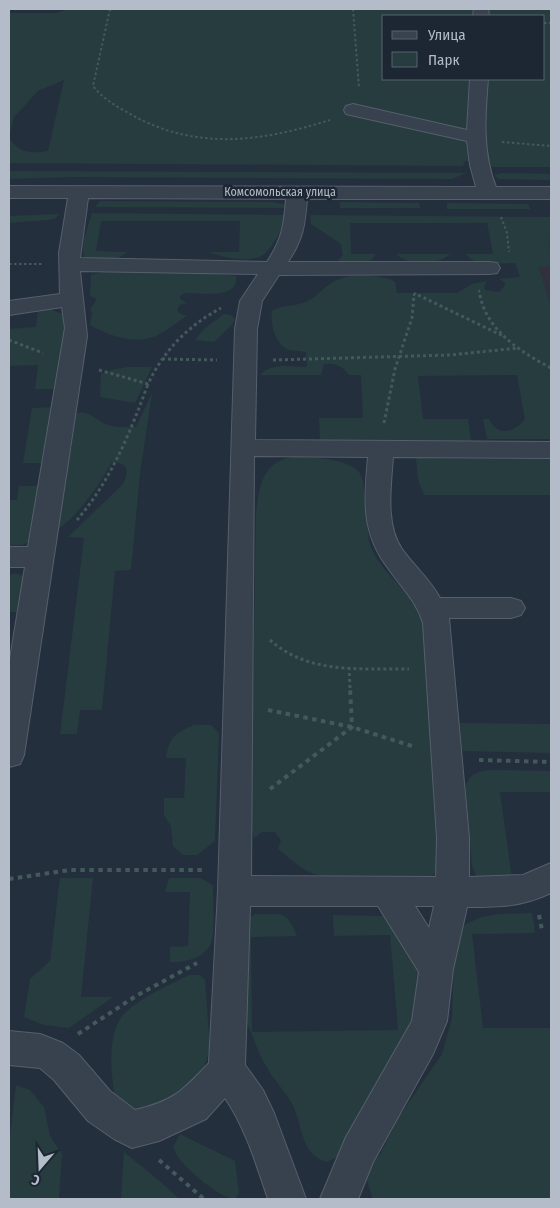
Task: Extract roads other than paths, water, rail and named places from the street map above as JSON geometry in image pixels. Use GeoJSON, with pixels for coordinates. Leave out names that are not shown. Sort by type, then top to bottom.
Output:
{"type":"FeatureCollection","features":[{"type":"Feature","properties":{"kind":"street"},"geometry":{"type":"LineString","coordinates":[[478,80],[477,138],[480,171],[488,192]]}},
{"type":"Feature","properties":{"kind":"street"},"geometry":{"type":"LineString","coordinates":[[353,110],[477,138]]}},
{"type":"Feature","properties":{"kind":"street"},"geometry":{"type":"LineString","coordinates":[[9,755],[77,323],[72,298],[69,264],[79,191]]}},
{"type":"Feature","properties":{"kind":"street","name":"Комсомольская улица"},"geometry":{"type":"LineString","coordinates":[[9,192],[551,192]]}},
{"type":"Feature","properties":{"kind":"street"},"geometry":{"type":"LineString","coordinates":[[287,1199],[250,1103],[227,1070],[234,880],[242,448],[248,313],[256,292],[285,250],[294,229],[297,192]]}},
{"type":"Feature","properties":{"kind":"street"},"geometry":{"type":"LineString","coordinates":[[69,264],[272,268],[489,268]]}},
{"type":"Feature","properties":{"kind":"street"},"geometry":{"type":"LineString","coordinates":[[9,308],[72,298]]}},
{"type":"Feature","properties":{"kind":"street"},"geometry":{"type":"LineString","coordinates":[[242,448],[551,450]]}},
{"type":"Feature","properties":{"kind":"street"},"geometry":{"type":"LineString","coordinates":[[339,1199],[359,1150],[374,1120],[420,1042],[428,1021],[436,969],[452,892],[453,838],[436,623],[433,608],[426,595],[392,554],[381,533],[379,494],[381,450]]}},
{"type":"Feature","properties":{"kind":"street"},"geometry":{"type":"LineString","coordinates":[[9,557],[40,557]]}},
{"type":"Feature","properties":{"kind":"street"},"geometry":{"type":"LineString","coordinates":[[433,608],[511,608]]}},
{"type":"Feature","properties":{"kind":"street"},"geometry":{"type":"LineString","coordinates":[[234,880],[387,892],[452,892],[513,891],[538,885],[551,877]]}},
{"type":"Feature","properties":{"kind":"street"},"geometry":{"type":"LineString","coordinates":[[387,892],[436,969]]}},
{"type":"Feature","properties":{"kind":"street"},"geometry":{"type":"LineString","coordinates":[[9,1048],[37,1050],[50,1054],[64,1064],[92,1099],[111,1117],[132,1129],[159,1123],[193,1106],[227,1070]]}}]}
